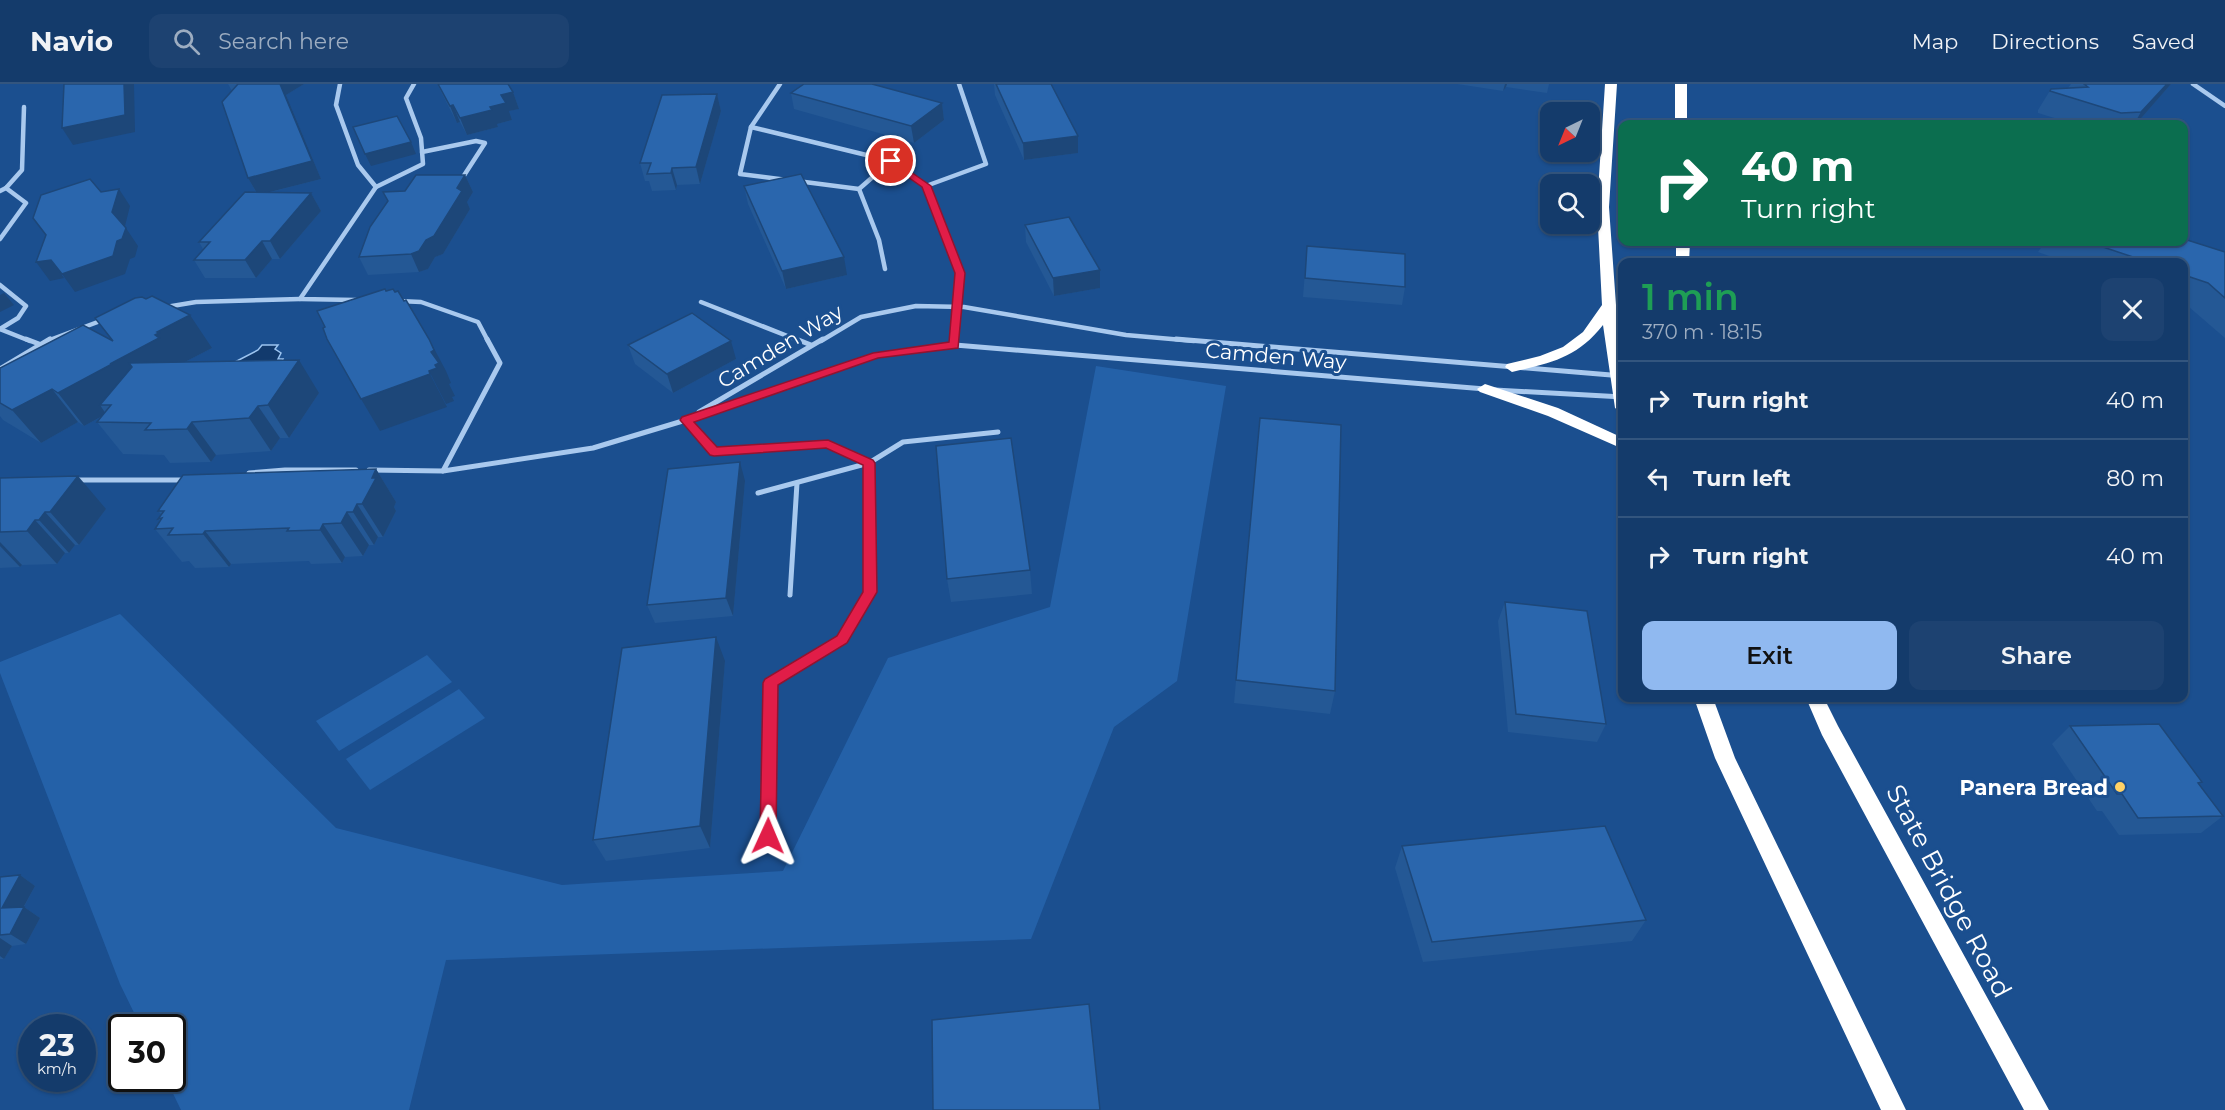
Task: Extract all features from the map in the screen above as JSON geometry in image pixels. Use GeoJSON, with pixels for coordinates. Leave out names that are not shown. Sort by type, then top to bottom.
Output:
{"type":"FeatureCollection","features":[{"type":"Feature","properties":{"kind":"highway"},"geometry":{"type":"LineString","coordinates":[[1611,84],[1603,207],[1608,308],[1618,360]]}},
{"type":"Feature","properties":{"kind":"highway"},"geometry":{"type":"LineString","coordinates":[[1681,84],[1681,120]]}},
{"type":"Feature","properties":{"kind":"highway"},"geometry":{"type":"LineString","coordinates":[[1512,367],[1547,359],[1578,345],[1592,334],[1608,308]]}},
{"type":"Feature","properties":{"kind":"highway"},"geometry":{"type":"LineString","coordinates":[[1485,389],[1553,412],[1618,442]]}},
{"type":"Feature","properties":{"kind":"highway"},"geometry":{"type":"LineString","coordinates":[[1704,702],[1725,758],[1894,1110]]}},
{"type":"Feature","properties":{"kind":"highway","name":"State Bridge Road"},"geometry":{"type":"LineString","coordinates":[[1817,702],[1835,740],[2037,1110]]}},
{"type":"Feature","properties":{"kind":"street"},"geometry":{"type":"LineString","coordinates":[[340,84],[336,105],[358,165],[376,187]]}},
{"type":"Feature","properties":{"kind":"street"},"geometry":{"type":"LineString","coordinates":[[300,299],[376,187],[423,164],[421,138],[406,98],[414,84]]}},
{"type":"Feature","properties":{"kind":"street"},"geometry":{"type":"LineString","coordinates":[[780,84],[751,127],[740,174],[859,189],[891,161]]}},
{"type":"Feature","properties":{"kind":"street"},"geometry":{"type":"LineString","coordinates":[[926,186],[986,164],[959,84]]}},
{"type":"Feature","properties":{"kind":"street"},"geometry":{"type":"LineString","coordinates":[[2193,84],[2225,106]]}},
{"type":"Feature","properties":{"kind":"street"},"geometry":{"type":"LineString","coordinates":[[0,191],[6,188],[22,170],[24,107]]}},
{"type":"Feature","properties":{"kind":"street"},"geometry":{"type":"LineString","coordinates":[[751,127],[891,161],[926,186],[960,273],[954,345]]}},
{"type":"Feature","properties":{"kind":"street"},"geometry":{"type":"LineString","coordinates":[[422,152],[477,141],[485,143],[463,177]]}},
{"type":"Feature","properties":{"kind":"street"},"geometry":{"type":"LineString","coordinates":[[0,239],[26,203],[6,188]]}},
{"type":"Feature","properties":{"kind":"street"},"geometry":{"type":"LineString","coordinates":[[859,189],[879,240],[885,269]]}},
{"type":"Feature","properties":{"kind":"street"},"geometry":{"type":"LineString","coordinates":[[0,285],[26,306],[18,318],[0,329]]}},
{"type":"Feature","properties":{"kind":"street"},"geometry":{"type":"LineString","coordinates":[[155,308],[196,302],[300,299],[366,301]]}},
{"type":"Feature","properties":{"kind":"street"},"geometry":{"type":"LineString","coordinates":[[388,301],[421,302],[478,322],[500,363],[443,471]]}},
{"type":"Feature","properties":{"kind":"street"},"geometry":{"type":"LineString","coordinates":[[701,302],[811,345]]}},
{"type":"Feature","properties":{"kind":"street","name":"Camden Way"},"geometry":{"type":"LineString","coordinates":[[686,420],[811,345],[861,318],[916,306],[957,307],[1008,313],[1126,335],[1618,376]]}},
{"type":"Feature","properties":{"kind":"street"},"geometry":{"type":"LineString","coordinates":[[0,369],[24,351],[39,344],[74,329],[114,317]]}},
{"type":"Feature","properties":{"kind":"street"},"geometry":{"type":"LineString","coordinates":[[0,329],[39,344]]}},
{"type":"Feature","properties":{"kind":"street","name":"Camden Way"},"geometry":{"type":"LineString","coordinates":[[686,420],[877,355],[954,345],[1618,401]]}},
{"type":"Feature","properties":{"kind":"street"},"geometry":{"type":"LineString","coordinates":[[239,474],[285,470],[443,471],[593,448],[686,420],[714,452],[828,444],[869,463]]}},
{"type":"Feature","properties":{"kind":"street"},"geometry":{"type":"LineString","coordinates":[[758,493],[869,463],[903,442],[998,432]]}},
{"type":"Feature","properties":{"kind":"street"},"geometry":{"type":"LineString","coordinates":[[768,836],[770,683],[842,639],[870,592],[869,463]]}},
{"type":"Feature","properties":{"kind":"street"},"geometry":{"type":"LineString","coordinates":[[68,480],[169,482],[192,479]]}},
{"type":"Feature","properties":{"kind":"street"},"geometry":{"type":"LineString","coordinates":[[790,595],[796,483]]}},
{"type":"Feature","properties":{"kind":"shaded area"},"geometry":{"type":"Polygon","coordinates":[[[262,345],[278,345],[275,349],[281,353],[278,359],[283,359],[282,361],[233,363],[258,350],[262,345]]]}},
{"type":"Feature","properties":{"kind":"shaded area"},"geometry":{"type":"Polygon","coordinates":[[[1096,366],[1226,386],[1177,681],[1114,727],[1031,939],[446,960],[409,1110],[181,1110],[172,1092],[186,1092],[186,1014],[135,1014],[120,984],[0,673],[0,662],[120,614],[336,828],[562,885],[783,871],[888,658],[1050,607],[1096,366]]]}},
{"type":"Feature","properties":{"kind":"shaded area"},"geometry":{"type":"Polygon","coordinates":[[[427,655],[452,682],[339,751],[316,721],[427,655]]]}},
{"type":"Feature","properties":{"kind":"shaded area"},"geometry":{"type":"Polygon","coordinates":[[[459,689],[485,718],[370,790],[346,759],[459,689]]]}},
{"type":"Feature","properties":{"kind":"building"},"geometry":{"type":"Polygon","coordinates":[[[64,84],[124,84],[125,115],[62,128],[64,84]]]}},
{"type":"Feature","properties":{"kind":"building"},"geometry":{"type":"Polygon","coordinates":[[[238,84],[280,84],[312,161],[248,178],[222,102],[238,84]]]}},
{"type":"Feature","properties":{"kind":"building"},"geometry":{"type":"Polygon","coordinates":[[[438,84],[508,84],[513,92],[501,95],[506,103],[490,107],[492,110],[460,118],[453,105],[450,106],[438,84]]]}},
{"type":"Feature","properties":{"kind":"building"},"geometry":{"type":"Polygon","coordinates":[[[804,84],[872,84],[942,103],[911,126],[791,93],[804,84]]]}},
{"type":"Feature","properties":{"kind":"building"},"geometry":{"type":"Polygon","coordinates":[[[996,84],[1051,84],[1078,136],[1023,143],[996,84]]]}},
{"type":"Feature","properties":{"kind":"building"},"geometry":{"type":"Polygon","coordinates":[[[2084,84],[2167,84],[2141,112],[2121,113],[2050,91],[2051,89],[2088,87],[2084,84]]]}},
{"type":"Feature","properties":{"kind":"building"},"geometry":{"type":"Polygon","coordinates":[[[717,94],[696,167],[672,168],[671,173],[647,174],[651,163],[640,163],[662,95],[717,94]]]}},
{"type":"Feature","properties":{"kind":"building"},"geometry":{"type":"Polygon","coordinates":[[[397,116],[411,142],[365,154],[353,127],[397,116]]]}},
{"type":"Feature","properties":{"kind":"building"},"geometry":{"type":"Polygon","coordinates":[[[801,174],[844,257],[782,271],[744,186],[801,174]]]}},
{"type":"Feature","properties":{"kind":"building"},"geometry":{"type":"Polygon","coordinates":[[[416,175],[465,175],[457,188],[462,191],[434,236],[426,240],[419,251],[411,254],[359,257],[370,227],[388,201],[383,192],[405,191],[416,175]]]}},
{"type":"Feature","properties":{"kind":"building"},"geometry":{"type":"Polygon","coordinates":[[[90,179],[101,192],[119,189],[112,212],[126,228],[122,239],[117,241],[113,256],[62,274],[51,260],[36,262],[46,235],[33,218],[41,195],[90,179]]]}},
{"type":"Feature","properties":{"kind":"building"},"geometry":{"type":"Polygon","coordinates":[[[245,192],[311,193],[270,241],[262,241],[245,260],[194,260],[210,242],[199,242],[245,192]]]}},
{"type":"Feature","properties":{"kind":"building"},"geometry":{"type":"Polygon","coordinates":[[[1069,217],[1100,270],[1053,278],[1025,225],[1069,217]]]}},
{"type":"Feature","properties":{"kind":"building"},"geometry":{"type":"Polygon","coordinates":[[[2188,240],[2225,252],[2225,298],[2208,283],[2188,276],[2188,258],[2136,258],[2100,246],[2188,246],[2188,240]]]}},
{"type":"Feature","properties":{"kind":"building"},"geometry":{"type":"Polygon","coordinates":[[[1307,246],[1405,254],[1405,287],[1305,278],[1307,246]]]}},
{"type":"Feature","properties":{"kind":"building"},"geometry":{"type":"Polygon","coordinates":[[[385,289],[386,291],[393,289],[395,292],[398,291],[404,301],[406,300],[429,339],[434,350],[431,352],[439,363],[435,365],[437,368],[429,371],[430,374],[361,399],[327,339],[323,328],[325,327],[317,311],[385,289]]]}},
{"type":"Feature","properties":{"kind":"building"},"geometry":{"type":"Polygon","coordinates":[[[152,296],[190,315],[157,332],[159,333],[155,335],[159,338],[58,393],[52,389],[12,410],[0,403],[0,368],[83,325],[113,341],[95,318],[135,298],[146,299],[152,296]]]}},
{"type":"Feature","properties":{"kind":"building"},"geometry":{"type":"Polygon","coordinates":[[[692,313],[731,341],[667,374],[628,345],[692,313]]]}},
{"type":"Feature","properties":{"kind":"building"},"geometry":{"type":"Polygon","coordinates":[[[299,360],[268,405],[258,406],[249,418],[192,422],[187,429],[145,430],[151,423],[97,422],[111,405],[100,405],[132,367],[129,363],[299,360]]]}},
{"type":"Feature","properties":{"kind":"building"},"geometry":{"type":"Polygon","coordinates":[[[1260,418],[1341,425],[1335,691],[1236,680],[1260,418]]]}},
{"type":"Feature","properties":{"kind":"building"},"geometry":{"type":"Polygon","coordinates":[[[1011,438],[1030,570],[947,579],[936,446],[1011,438]]]}},
{"type":"Feature","properties":{"kind":"building"},"geometry":{"type":"Polygon","coordinates":[[[740,462],[726,598],[647,605],[668,469],[740,462]]]}},
{"type":"Feature","properties":{"kind":"building"},"geometry":{"type":"Polygon","coordinates":[[[376,469],[372,478],[376,478],[362,504],[357,504],[353,512],[347,512],[341,523],[323,524],[320,530],[287,531],[289,528],[205,531],[203,534],[168,535],[173,528],[155,529],[164,511],[158,511],[183,475],[376,469]]]}},
{"type":"Feature","properties":{"kind":"building"},"geometry":{"type":"Polygon","coordinates":[[[78,476],[50,512],[45,512],[39,520],[35,520],[27,531],[0,532],[0,478],[78,476]]]}},
{"type":"Feature","properties":{"kind":"building"},"geometry":{"type":"Polygon","coordinates":[[[1505,602],[1587,611],[1606,724],[1516,714],[1505,602]]]}},
{"type":"Feature","properties":{"kind":"building"},"geometry":{"type":"Polygon","coordinates":[[[716,637],[700,826],[593,840],[622,648],[716,637]]]}},
{"type":"Feature","properties":{"kind":"building"},"geometry":{"type":"Polygon","coordinates":[[[2159,724],[2202,782],[2198,783],[2223,816],[2138,818],[2122,794],[2117,794],[2070,726],[2159,724]]]}},
{"type":"Feature","properties":{"kind":"building"},"geometry":{"type":"Polygon","coordinates":[[[1605,826],[1646,920],[1432,942],[1402,846],[1605,826]]]}},
{"type":"Feature","properties":{"kind":"building"},"geometry":{"type":"Polygon","coordinates":[[[20,875],[2,908],[24,907],[10,934],[0,935],[0,877],[20,875]]]}},
{"type":"Feature","properties":{"kind":"building"},"geometry":{"type":"Polygon","coordinates":[[[1089,1004],[1100,1110],[933,1110],[932,1020],[1089,1004]]]}},
{"type":"Feature","properties":{"kind":"place","name":"Panera Bread"},"geometry":{"type":"Point","coordinates":[2120,787]}},
{"type":"Feature","properties":{"kind":"route"},"geometry":{"type":"LineString","coordinates":[[768,836],[770,683],[842,639],[870,592],[869,463],[828,444],[714,452],[686,420],[877,355],[954,345],[960,273],[926,186],[891,161]]}}]}
